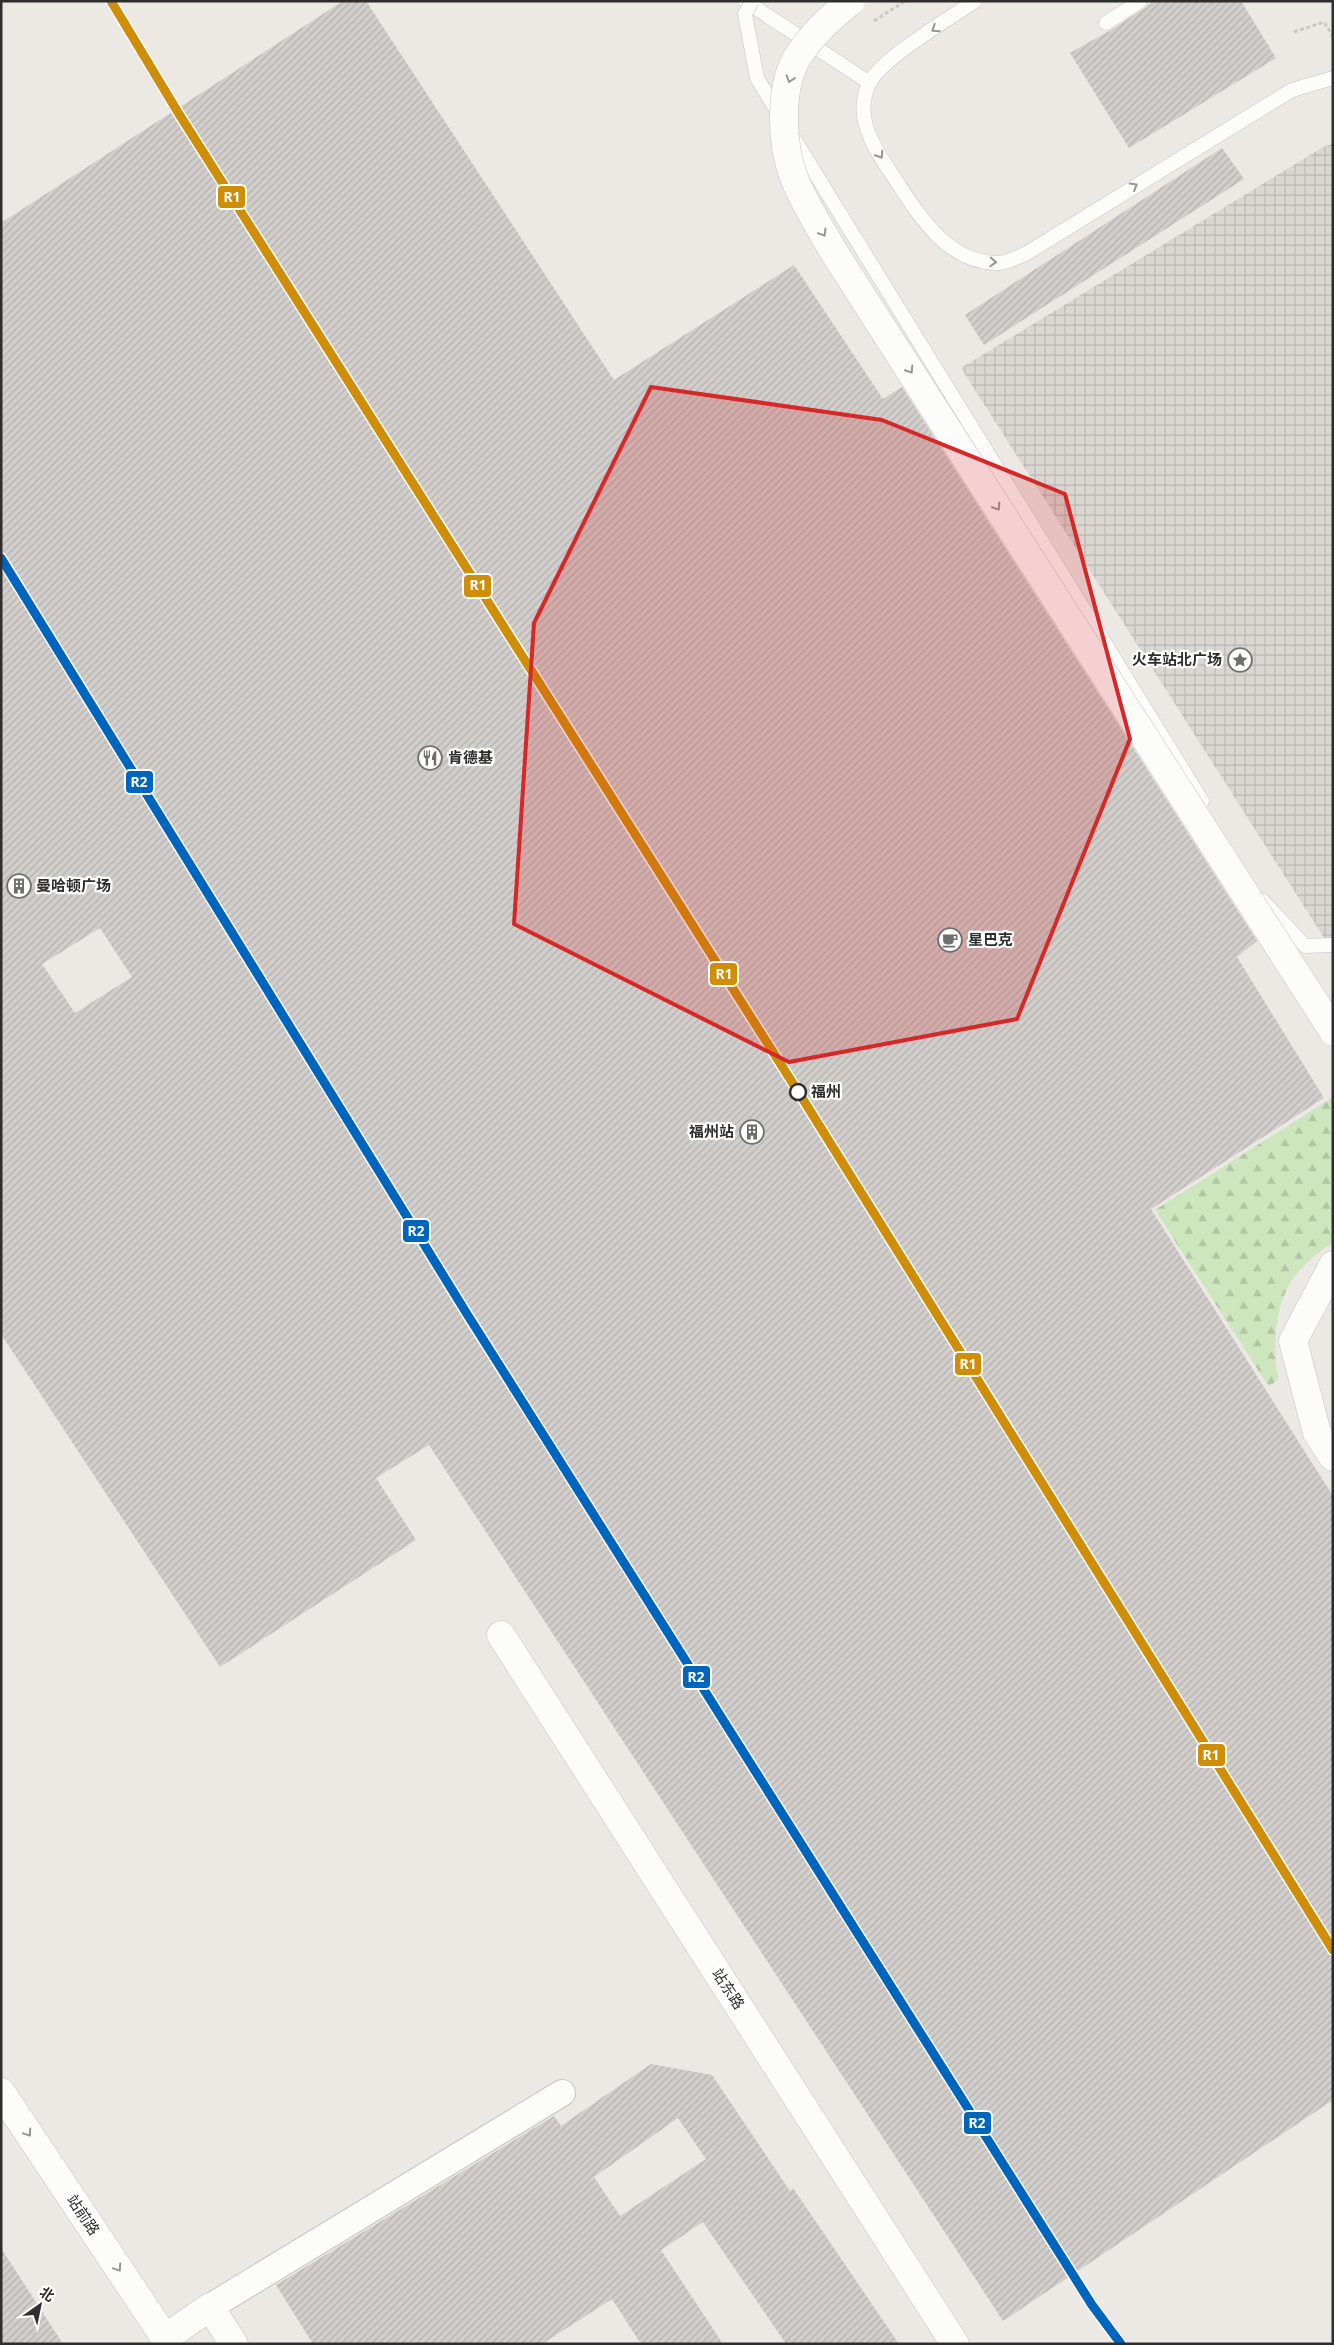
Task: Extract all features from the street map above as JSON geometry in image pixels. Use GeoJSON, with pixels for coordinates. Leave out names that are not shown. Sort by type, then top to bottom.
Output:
{"type":"FeatureCollection","features":[{"type":"Feature","properties":{"kind":"main road"},"geometry":{"type":"LineString","coordinates":[[851,1],[822,28],[799,54],[787,84],[784,114],[787,150],[794,178],[811,213],[837,257],[1333,1031]]}},
{"type":"Feature","properties":{"kind":"main road"},"geometry":{"type":"LineString","coordinates":[[1333,1265],[1293,1341],[1317,1433],[1333,1457]]}},
{"type":"Feature","properties":{"kind":"main road","name":"站东路"},"geometry":{"type":"LineString","coordinates":[[501,1635],[954,2343]]}},
{"type":"Feature","properties":{"kind":"main road","name":"站前路"},"geometry":{"type":"LineString","coordinates":[[1,2092],[167,2341],[210,2307]]}},
{"type":"Feature","properties":{"kind":"main road"},"geometry":{"type":"LineString","coordinates":[[210,2307],[234,2344]]}},
{"type":"Feature","properties":{"kind":"street"},"geometry":{"type":"LineString","coordinates":[[210,2307],[562,2093]]}},
{"type":"Feature","properties":{"kind":"lane"},"geometry":{"type":"LineString","coordinates":[[744,1],[870,83]]}},
{"type":"Feature","properties":{"kind":"lane"},"geometry":{"type":"LineString","coordinates":[[752,1],[745,14],[757,78],[1265,904],[1305,946],[1333,945]]}},
{"type":"Feature","properties":{"kind":"lane"},"geometry":{"type":"LineString","coordinates":[[975,1],[899,53],[876,73],[864,98],[864,112],[872,144],[924,223],[942,241],[960,253],[996,264],[1027,253],[1292,90],[1333,78]]}},
{"type":"Feature","properties":{"kind":"lane"},"geometry":{"type":"LineString","coordinates":[[1106,23],[1140,1]]}},
{"type":"Feature","properties":{"kind":"path"},"geometry":{"type":"LineString","coordinates":[[1294,32],[1324,22],[1333,36]]}},
{"type":"Feature","properties":{"kind":"highlighted area"},"geometry":{"type":"Polygon","coordinates":[[[651,387],[882,420],[1065,494],[1130,739],[1017,1019],[789,1062],[514,924],[534,623],[651,387]]]}},
{"type":"Feature","properties":{"kind":"green space"},"geometry":{"type":"Polygon","coordinates":[[[1333,1097],[1333,1243],[1303,1266],[1290,1283],[1285,1294],[1276,1330],[1275,1343],[1278,1379],[1269,1387],[1155,1210],[1333,1097]]]}},
{"type":"Feature","properties":{"kind":"shaded area","name":"火车站北广场"},"geometry":{"type":"Polygon","coordinates":[[[1333,144],[1333,952],[961,368],[1325,146],[1333,144]]]}},
{"type":"Feature","properties":{"kind":"building","name":"福州站"},"geometry":{"type":"Polygon","coordinates":[[[343,1],[366,1],[614,380],[794,265],[883,399],[902,387],[1257,941],[1237,957],[1324,1098],[1151,1209],[1333,1496],[1333,2100],[1003,2321],[429,1445],[376,1478],[416,1540],[220,1667],[1,1334],[1,223],[343,1]],[[100,928],[42,964],[75,1013],[132,977],[100,928]]]}},
{"type":"Feature","properties":{"kind":"building"},"geometry":{"type":"Polygon","coordinates":[[[1155,1],[1241,1],[1276,58],[1129,148],[1070,53],[1111,30],[1155,1]]]}},
{"type":"Feature","properties":{"kind":"building"},"geometry":{"type":"Polygon","coordinates":[[[1222,148],[1244,179],[984,345],[965,315],[1222,148]]]}},
{"type":"Feature","properties":{"kind":"building"},"geometry":{"type":"Polygon","coordinates":[[[651,2064],[712,2075],[790,2191],[793,2188],[899,2344],[786,2344],[703,2222],[661,2250],[723,2344],[641,2344],[612,2299],[542,2344],[313,2344],[276,2285],[554,2116],[561,2126],[651,2064]],[[678,2118],[594,2177],[620,2216],[706,2159],[678,2118]]]}},
{"type":"Feature","properties":{"kind":"building"},"geometry":{"type":"Polygon","coordinates":[[[1,2248],[63,2344],[1,2344],[1,2248]]]}},
{"type":"Feature","properties":{"kind":"transit line","name":"R1"},"geometry":{"type":"LineString","coordinates":[[111,1],[179,114],[804,1101],[1333,1950]]}},
{"type":"Feature","properties":{"kind":"transit line","name":"R2"},"geometry":{"type":"LineString","coordinates":[[1,558],[467,1314],[1092,2305],[1121,2344]]}},
{"type":"Feature","properties":{"kind":"place","name":"火车站北广场"},"geometry":{"type":"Point","coordinates":[1240,660]}},
{"type":"Feature","properties":{"kind":"place","name":"肯德基"},"geometry":{"type":"Point","coordinates":[430,758]}},
{"type":"Feature","properties":{"kind":"place","name":"曼哈顿广场"},"geometry":{"type":"Point","coordinates":[19,886]}},
{"type":"Feature","properties":{"kind":"place","name":"星巴克"},"geometry":{"type":"Point","coordinates":[950,940]}},
{"type":"Feature","properties":{"kind":"place","name":"福州"},"geometry":{"type":"Point","coordinates":[798,1092]}},
{"type":"Feature","properties":{"kind":"place","name":"福州站"},"geometry":{"type":"Point","coordinates":[752,1132]}}]}
